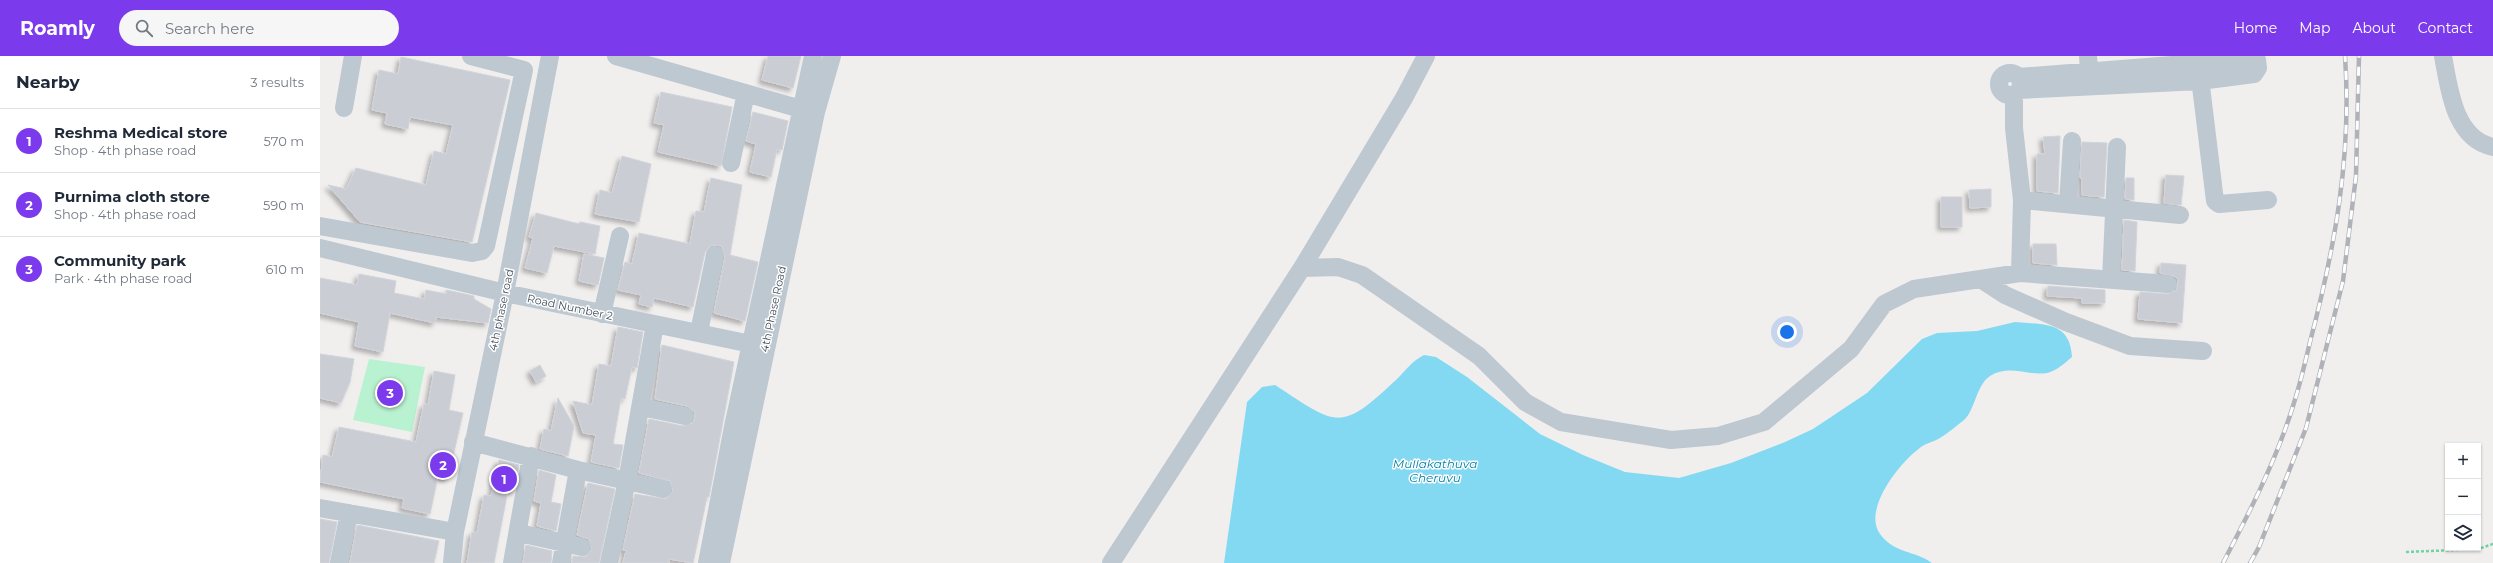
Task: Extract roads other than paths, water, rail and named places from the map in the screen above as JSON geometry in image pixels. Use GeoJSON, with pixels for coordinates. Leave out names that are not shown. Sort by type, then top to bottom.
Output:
{"type":"FeatureCollection","features":[{"type":"Feature","properties":{"kind":"street"},"geometry":{"type":"LineString","coordinates":[[344,108],[353,56]]}},
{"type":"Feature","properties":{"kind":"street"},"geometry":{"type":"LineString","coordinates":[[320,226],[472,253],[482,251],[486,246],[524,70],[471,56]]}},
{"type":"Feature","properties":{"kind":"street","name":"4th phase road"},"geometry":{"type":"LineString","coordinates":[[452,563],[455,532],[505,292],[550,56]]}},
{"type":"Feature","properties":{"kind":"street"},"geometry":{"type":"LineString","coordinates":[[616,56],[801,109]]}},
{"type":"Feature","properties":{"kind":"street","name":"4th Phase Road"},"geometry":{"type":"LineString","coordinates":[[707,563],[751,344],[813,56]]}},
{"type":"Feature","properties":{"kind":"street","name":"4th Phase Road"},"geometry":{"type":"LineString","coordinates":[[721,563],[814,119],[832,56]]}},
{"type":"Feature","properties":{"kind":"street"},"geometry":{"type":"LineString","coordinates":[[1111,563],[1302,268],[1404,98],[1426,56]]}},
{"type":"Feature","properties":{"kind":"street"},"geometry":{"type":"LineString","coordinates":[[2443,56],[2458,115],[2467,134],[2478,142],[2493,147]]}},
{"type":"Feature","properties":{"kind":"street"},"geometry":{"type":"LineString","coordinates":[[2020,273],[2022,200],[2014,128],[2017,87],[2089,71],[2257,58],[2258,68],[2254,74],[2200,81],[2089,71]]}},
{"type":"Feature","properties":{"kind":"street"},"geometry":{"type":"LineString","coordinates":[[2199,63],[2215,201],[2219,204],[2268,200]]}},
{"type":"Feature","properties":{"kind":"street"},"geometry":{"type":"LineString","coordinates":[[731,163],[746,93]]}},
{"type":"Feature","properties":{"kind":"street"},"geometry":{"type":"LineString","coordinates":[[2068,204],[2072,141]]}},
{"type":"Feature","properties":{"kind":"street"},"geometry":{"type":"LineString","coordinates":[[2110,280],[2117,146]]}},
{"type":"Feature","properties":{"kind":"street"},"geometry":{"type":"LineString","coordinates":[[2022,200],[2180,215]]}},
{"type":"Feature","properties":{"kind":"street"},"geometry":{"type":"LineString","coordinates":[[602,314],[620,236]]}},
{"type":"Feature","properties":{"kind":"street","name":"Road Number 2"},"geometry":{"type":"LineString","coordinates":[[320,248],[602,314],[699,332],[751,344]]}},
{"type":"Feature","properties":{"kind":"street"},"geometry":{"type":"LineString","coordinates":[[699,332],[715,255]]}},
{"type":"Feature","properties":{"kind":"street"},"geometry":{"type":"LineString","coordinates":[[1302,268],[1338,267],[1362,275],[1479,356],[1526,402],[1561,422],[1671,440],[1718,436],[1764,422],[1851,349],[1884,304],[1914,289],[1982,280],[2020,273],[2168,284]]}},
{"type":"Feature","properties":{"kind":"street"},"geometry":{"type":"LineString","coordinates":[[1982,280],[2005,295],[2130,346],[2203,351]]}},
{"type":"Feature","properties":{"kind":"street"},"geometry":{"type":"LineString","coordinates":[[609,563],[627,481],[655,324]]}},
{"type":"Feature","properties":{"kind":"street"},"geometry":{"type":"LineString","coordinates":[[641,407],[685,416]]}},
{"type":"Feature","properties":{"kind":"street"},"geometry":{"type":"LineString","coordinates":[[473,442],[531,456],[578,470],[663,488]]}},
{"type":"Feature","properties":{"kind":"street"},"geometry":{"type":"LineString","coordinates":[[512,563],[519,533],[531,456]]}},
{"type":"Feature","properties":{"kind":"street"},"geometry":{"type":"LineString","coordinates":[[561,563],[578,470]]}},
{"type":"Feature","properties":{"kind":"street"},"geometry":{"type":"LineString","coordinates":[[320,508],[455,532]]}},
{"type":"Feature","properties":{"kind":"street"},"geometry":{"type":"LineString","coordinates":[[339,563],[350,513]]}},
{"type":"Feature","properties":{"kind":"street"},"geometry":{"type":"LineString","coordinates":[[519,533],[582,547]]}},
{"type":"Feature","properties":{"kind":"water","name":"Mullakathuva Cheruvu"},"geometry":{"type":"Polygon","coordinates":[[[2015,322],[2045,325],[2054,327],[2061,331],[2070,345],[2072,357],[2057,369],[2047,373],[2004,371],[1990,376],[1982,385],[1968,416],[1943,436],[1923,446],[1913,454],[1894,474],[1880,499],[1876,512],[1876,524],[1880,534],[1898,549],[1932,563],[1224,563],[1247,402],[1262,387],[1275,385],[1313,409],[1326,415],[1338,418],[1350,415],[1363,408],[1420,357],[1424,355],[1436,357],[1467,377],[1540,434],[1583,455],[1625,472],[1679,478],[1731,463],[1785,442],[1813,429],[1867,393],[1922,339],[1937,333],[1977,331],[2015,322]]]}},
{"type":"Feature","properties":{"kind":"railway"},"geometry":{"type":"LineString","coordinates":[[2223,563],[2243,525],[2279,447],[2296,398],[2319,306],[2334,236],[2344,165],[2347,93],[2345,56]]}},
{"type":"Feature","properties":{"kind":"railway"},"geometry":{"type":"LineString","coordinates":[[2250,563],[2259,547],[2306,428],[2343,281],[2356,176],[2359,56]]}},
{"type":"Feature","properties":{"kind":"place","name":"Community park"},"geometry":{"type":"Point","coordinates":[390,393]}},
{"type":"Feature","properties":{"kind":"place","name":"Purnima cloth store"},"geometry":{"type":"Point","coordinates":[443,465]}},
{"type":"Feature","properties":{"kind":"place","name":"Reshma Medical store"},"geometry":{"type":"Point","coordinates":[504,479]}}]}
